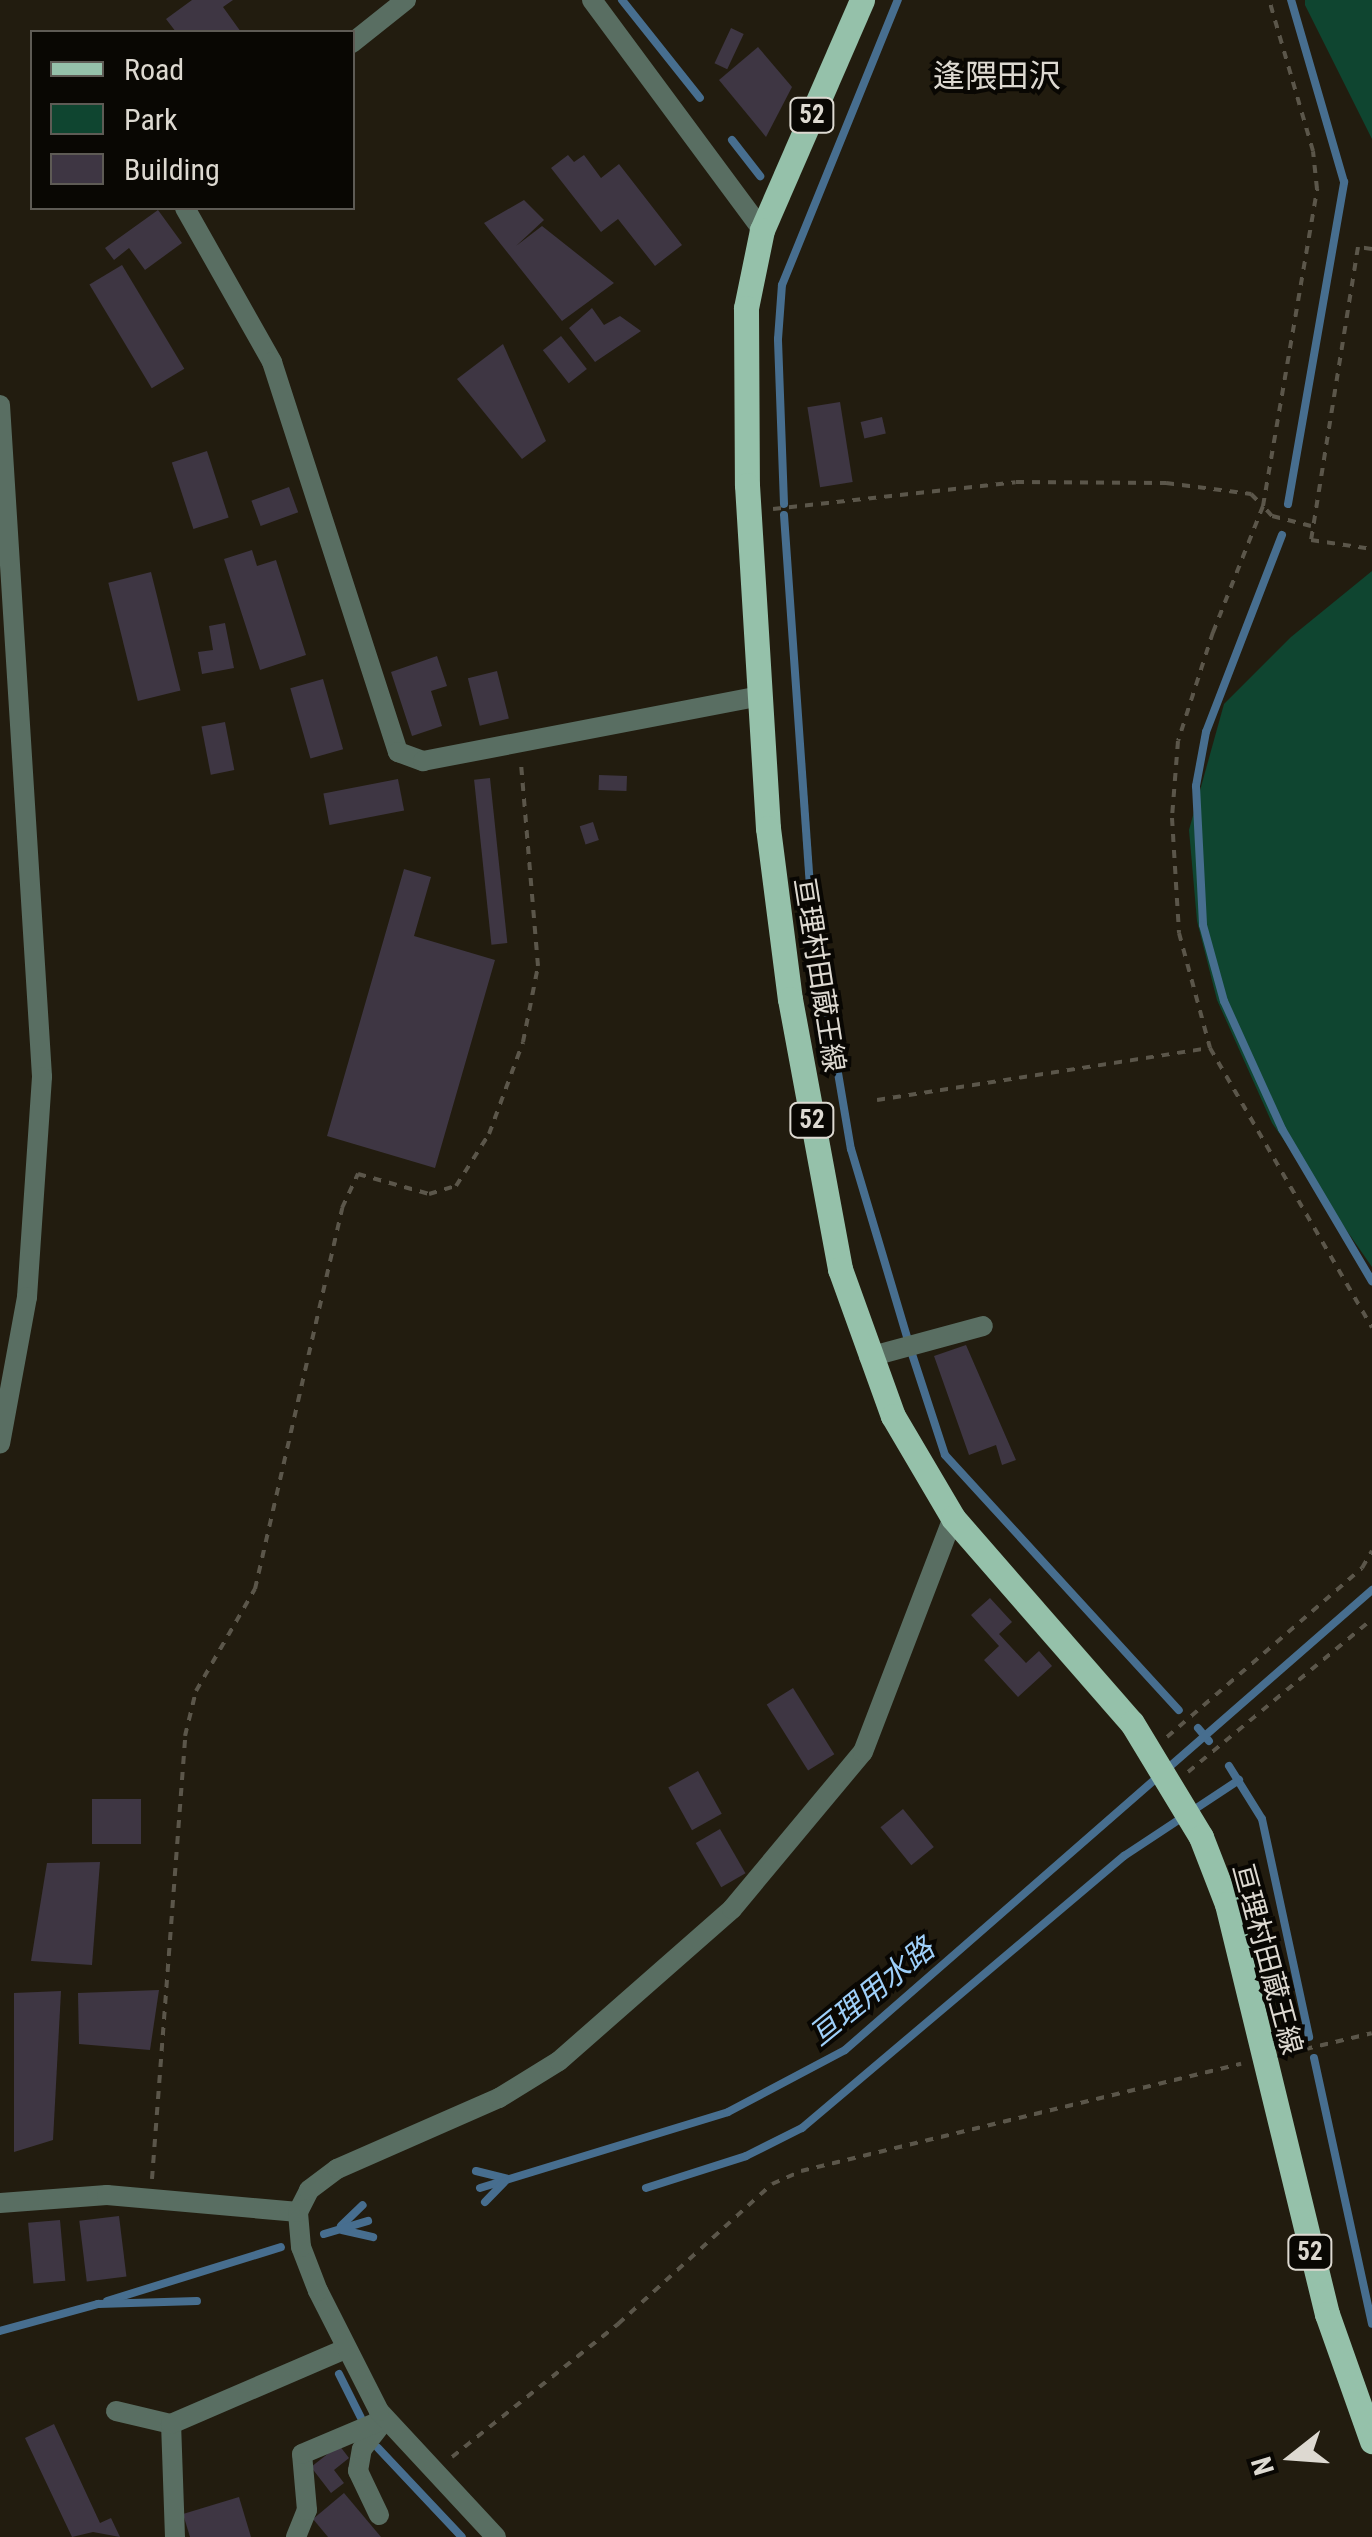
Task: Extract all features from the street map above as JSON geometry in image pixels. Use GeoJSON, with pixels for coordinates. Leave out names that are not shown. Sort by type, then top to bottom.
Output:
{"type":"FeatureCollection","features":[{"type":"Feature","properties":{"kind":"main road","name":"亘理村田蔵王線"},"geometry":{"type":"LineString","coordinates":[[862,0],[762,230],[746,308],[749,510],[768,828],[790,999],[840,1269],[893,1416],[953,1518],[1151,1748],[1201,1837],[1227,1904],[1327,2314],[1372,2442]]}},
{"type":"Feature","properties":{"kind":"street"},"geometry":{"type":"LineString","coordinates":[[355,40],[406,0]]}},
{"type":"Feature","properties":{"kind":"street"},"geometry":{"type":"LineString","coordinates":[[592,0],[762,230]]}},
{"type":"Feature","properties":{"kind":"street"},"geometry":{"type":"LineString","coordinates":[[187,210],[272,362],[398,752],[422,761],[760,696]]}},
{"type":"Feature","properties":{"kind":"street"},"geometry":{"type":"LineString","coordinates":[[0,406],[42,1077],[27,1297],[0,1444]]}},
{"type":"Feature","properties":{"kind":"street"},"geometry":{"type":"LineString","coordinates":[[869,1357],[983,1326]]}},
{"type":"Feature","properties":{"kind":"street"},"geometry":{"type":"LineString","coordinates":[[496,2537],[431,2473],[385,2419],[346,2350],[301,2247],[298,2212],[309,2190],[337,2169],[498,2098],[559,2061],[732,1909],[863,1752],[953,1518]]}},
{"type":"Feature","properties":{"kind":"street"},"geometry":{"type":"LineString","coordinates":[[0,2203],[107,2195],[298,2212]]}},
{"type":"Feature","properties":{"kind":"street"},"geometry":{"type":"LineString","coordinates":[[116,2410],[171,2424],[346,2350]]}},
{"type":"Feature","properties":{"kind":"street"},"geometry":{"type":"LineString","coordinates":[[380,2515],[358,2471],[362,2449],[385,2419]]}},
{"type":"Feature","properties":{"kind":"street"},"geometry":{"type":"LineString","coordinates":[[296,2537],[307,2510],[302,2454],[385,2419]]}},
{"type":"Feature","properties":{"kind":"street"},"geometry":{"type":"LineString","coordinates":[[171,2424],[174,2537]]}},
{"type":"Feature","properties":{"kind":"path"},"geometry":{"type":"LineString","coordinates":[[1269,0],[1313,150],[1317,188],[1264,506],[1178,741],[1172,818],[1179,933],[1210,1048],[1372,1326]]}},
{"type":"Feature","properties":{"kind":"path"},"geometry":{"type":"LineString","coordinates":[[1372,249],[1358,247],[1310,540],[1372,550]]}},
{"type":"Feature","properties":{"kind":"path"},"geometry":{"type":"LineString","coordinates":[[749,510],[1016,482],[1166,483],[1250,494],[1272,516],[1311,526]]}},
{"type":"Feature","properties":{"kind":"path"},"geometry":{"type":"LineString","coordinates":[[152,2200],[185,1736],[196,1691],[255,1588],[342,1208],[358,1174],[429,1194],[456,1186],[489,1134],[523,1042],[538,966],[520,743]]}},
{"type":"Feature","properties":{"kind":"path"},"geometry":{"type":"LineString","coordinates":[[878,1100],[1210,1048]]}},
{"type":"Feature","properties":{"kind":"path"},"geometry":{"type":"LineString","coordinates":[[1151,1748],[1212,1704],[1362,1568],[1372,1551]]}},
{"type":"Feature","properties":{"kind":"path"},"geometry":{"type":"LineString","coordinates":[[1173,1785],[1372,1618]]}},
{"type":"Feature","properties":{"kind":"path"},"geometry":{"type":"LineString","coordinates":[[431,2473],[618,2324],[772,2184],[801,2171],[1372,2033]]}},
{"type":"Feature","properties":{"kind":"green space"},"geometry":{"type":"Polygon","coordinates":[[[1305,0],[1372,0],[1372,139],[1305,5],[1305,0]]]}},
{"type":"Feature","properties":{"kind":"green space"},"geometry":{"type":"Polygon","coordinates":[[[1372,571],[1372,1267],[1272,1123],[1217,1000],[1197,921],[1189,830],[1224,704],[1291,637],[1372,571]]]}},
{"type":"Feature","properties":{"kind":"building"},"geometry":{"type":"Polygon","coordinates":[[[192,0],[233,0],[223,7],[240,30],[174,30],[166,19],[192,0]]]}},
{"type":"Feature","properties":{"kind":"building"},"geometry":{"type":"Polygon","coordinates":[[[731,28],[744,34],[727,69],[715,63],[731,28]]]}},
{"type":"Feature","properties":{"kind":"building"},"geometry":{"type":"Polygon","coordinates":[[[758,47],[792,87],[766,137],[719,80],[758,47]]]}},
{"type":"Feature","properties":{"kind":"building"},"geometry":{"type":"Polygon","coordinates":[[[568,155],[574,162],[584,155],[601,178],[619,164],[682,245],[655,266],[618,219],[601,232],[551,168],[568,155]]]}},
{"type":"Feature","properties":{"kind":"building"},"geometry":{"type":"Polygon","coordinates":[[[524,200],[544,220],[516,246],[542,226],[614,283],[562,321],[484,223],[524,200]]]}},
{"type":"Feature","properties":{"kind":"building"},"geometry":{"type":"Polygon","coordinates":[[[158,210],[182,243],[145,270],[129,248],[114,260],[105,248],[158,210]]]}},
{"type":"Feature","properties":{"kind":"building"},"geometry":{"type":"Polygon","coordinates":[[[122,265],[184,369],[152,388],[89,285],[122,265]]]}},
{"type":"Feature","properties":{"kind":"building"},"geometry":{"type":"Polygon","coordinates":[[[592,308],[604,325],[620,316],[641,331],[595,362],[569,328],[592,308]]]}},
{"type":"Feature","properties":{"kind":"building"},"geometry":{"type":"Polygon","coordinates":[[[561,336],[587,369],[569,383],[543,350],[561,336]]]}},
{"type":"Feature","properties":{"kind":"building"},"geometry":{"type":"Polygon","coordinates":[[[503,344],[546,441],[522,459],[457,379],[503,344]]]}},
{"type":"Feature","properties":{"kind":"building"},"geometry":{"type":"Polygon","coordinates":[[[840,402],[853,482],[820,487],[807,407],[840,402]]]}},
{"type":"Feature","properties":{"kind":"building"},"geometry":{"type":"Polygon","coordinates":[[[882,417],[886,434],[864,439],[861,422],[882,417]]]}},
{"type":"Feature","properties":{"kind":"building"},"geometry":{"type":"Polygon","coordinates":[[[207,451],[229,518],[193,529],[172,462],[207,451]]]}},
{"type":"Feature","properties":{"kind":"building"},"geometry":{"type":"Polygon","coordinates":[[[289,487],[298,512],[261,526],[251,501],[289,487]]]}},
{"type":"Feature","properties":{"kind":"building"},"geometry":{"type":"Polygon","coordinates":[[[252,550],[257,566],[276,560],[306,655],[260,670],[224,559],[252,550]]]}},
{"type":"Feature","properties":{"kind":"building"},"geometry":{"type":"Polygon","coordinates":[[[151,572],[181,690],[138,701],[108,583],[151,572]]]}},
{"type":"Feature","properties":{"kind":"building"},"geometry":{"type":"Polygon","coordinates":[[[225,623],[234,668],[202,674],[198,652],[213,650],[209,626],[225,623]]]}},
{"type":"Feature","properties":{"kind":"building"},"geometry":{"type":"Polygon","coordinates":[[[437,656],[447,686],[431,691],[442,726],[412,736],[391,672],[437,656]]]}},
{"type":"Feature","properties":{"kind":"building"},"geometry":{"type":"Polygon","coordinates":[[[497,671],[509,719],[480,726],[468,678],[497,671]]]}},
{"type":"Feature","properties":{"kind":"building"},"geometry":{"type":"Polygon","coordinates":[[[323,679],[343,749],[310,759],[290,688],[323,679]]]}},
{"type":"Feature","properties":{"kind":"building"},"geometry":{"type":"Polygon","coordinates":[[[225,722],[234,770],[211,775],[201,727],[225,722]]]}},
{"type":"Feature","properties":{"kind":"building"},"geometry":{"type":"Polygon","coordinates":[[[599,775],[627,776],[626,791],[598,790],[599,775]]]}},
{"type":"Feature","properties":{"kind":"building"},"geometry":{"type":"Polygon","coordinates":[[[490,778],[507,943],[491,945],[474,780],[490,778]]]}},
{"type":"Feature","properties":{"kind":"building"},"geometry":{"type":"Polygon","coordinates":[[[398,779],[404,810],[330,825],[323,794],[398,779]]]}},
{"type":"Feature","properties":{"kind":"building"},"geometry":{"type":"Polygon","coordinates":[[[593,822],[599,840],[586,844],[580,826],[593,822]]]}},
{"type":"Feature","properties":{"kind":"building"},"geometry":{"type":"Polygon","coordinates":[[[404,869],[431,877],[414,936],[495,960],[435,1168],[327,1136],[404,869]]]}},
{"type":"Feature","properties":{"kind":"building"},"geometry":{"type":"Polygon","coordinates":[[[966,1345],[1016,1460],[1002,1465],[996,1445],[969,1455],[934,1356],[966,1345]]]}},
{"type":"Feature","properties":{"kind":"building"},"geometry":{"type":"Polygon","coordinates":[[[990,1598],[1012,1622],[999,1634],[1026,1663],[1039,1651],[1052,1666],[1018,1697],[984,1660],[999,1646],[971,1615],[990,1598]]]}},
{"type":"Feature","properties":{"kind":"building"},"geometry":{"type":"Polygon","coordinates":[[[793,1688],[834,1754],[808,1771],[767,1704],[793,1688]]]}},
{"type":"Feature","properties":{"kind":"building"},"geometry":{"type":"Polygon","coordinates":[[[698,1771],[722,1814],[692,1830],[668,1787],[698,1771]]]}},
{"type":"Feature","properties":{"kind":"building"},"geometry":{"type":"Polygon","coordinates":[[[92,1799],[141,1799],[141,1844],[92,1844],[92,1799]]]}},
{"type":"Feature","properties":{"kind":"building"},"geometry":{"type":"Polygon","coordinates":[[[903,1809],[934,1847],[911,1865],[880,1827],[903,1809]]]}},
{"type":"Feature","properties":{"kind":"building"},"geometry":{"type":"Polygon","coordinates":[[[720,1829],[746,1873],[721,1887],[696,1843],[720,1829]]]}},
{"type":"Feature","properties":{"kind":"building"},"geometry":{"type":"Polygon","coordinates":[[[100,1862],[92,1965],[31,1961],[47,1863],[100,1862]]]}},
{"type":"Feature","properties":{"kind":"building"},"geometry":{"type":"Polygon","coordinates":[[[159,1990],[150,2050],[79,2044],[78,1993],[159,1990]]]}},
{"type":"Feature","properties":{"kind":"building"},"geometry":{"type":"Polygon","coordinates":[[[61,1991],[53,2140],[14,2152],[14,1993],[61,1991]]]}},
{"type":"Feature","properties":{"kind":"building"},"geometry":{"type":"Polygon","coordinates":[[[119,2216],[126,2277],[87,2281],[79,2221],[119,2216]]]}},
{"type":"Feature","properties":{"kind":"building"},"geometry":{"type":"Polygon","coordinates":[[[60,2220],[65,2281],[33,2284],[28,2223],[60,2220]]]}},
{"type":"Feature","properties":{"kind":"building"},"geometry":{"type":"Polygon","coordinates":[[[54,2424],[100,2523],[111,2518],[120,2537],[93,2532],[72,2537],[25,2438],[54,2424]]]}},
{"type":"Feature","properties":{"kind":"building"},"geometry":{"type":"Polygon","coordinates":[[[339,2445],[349,2458],[334,2470],[344,2483],[331,2493],[311,2467],[339,2445]]]}},
{"type":"Feature","properties":{"kind":"building"},"geometry":{"type":"Polygon","coordinates":[[[344,2493],[381,2537],[328,2537],[313,2519],[344,2493]]]}},
{"type":"Feature","properties":{"kind":"building"},"geometry":{"type":"Polygon","coordinates":[[[239,2497],[251,2537],[190,2537],[183,2514],[239,2497]]]}},
{"type":"Feature","properties":{"kind":"waterway"},"geometry":{"type":"LineString","coordinates":[[622,0],[700,98]]}},
{"type":"Feature","properties":{"kind":"waterway"},"geometry":{"type":"LineString","coordinates":[[784,504],[778,339],[782,285],[898,0]]}},
{"type":"Feature","properties":{"kind":"waterway"},"geometry":{"type":"LineString","coordinates":[[1288,504],[1344,182],[1291,0]]}},
{"type":"Feature","properties":{"kind":"waterway"},"geometry":{"type":"LineString","coordinates":[[732,140],[760,176]]}},
{"type":"Feature","properties":{"kind":"waterway"},"geometry":{"type":"LineString","coordinates":[[784,515],[813,925],[851,1149],[907,1337]]}},
{"type":"Feature","properties":{"kind":"waterway"},"geometry":{"type":"LineString","coordinates":[[1282,535],[1206,732],[1196,786],[1203,925],[1224,1001],[1282,1129],[1372,1281]]}},
{"type":"Feature","properties":{"kind":"waterway"},"geometry":{"type":"LineString","coordinates":[[912,1354],[945,1455],[1179,1710]]}},
{"type":"Feature","properties":{"kind":"waterway","name":"亘理用水路"},"geometry":{"type":"LineString","coordinates":[[480,2188],[728,2112],[845,2050],[1372,1590]]}},
{"type":"Feature","properties":{"kind":"waterway","name":"亘理用水路"},"geometry":{"type":"LineString","coordinates":[[1198,1728],[1209,1741]]}},
{"type":"Feature","properties":{"kind":"waterway"},"geometry":{"type":"LineString","coordinates":[[1229,1766],[1262,1819],[1309,2037]]}},
{"type":"Feature","properties":{"kind":"waterway"},"geometry":{"type":"LineString","coordinates":[[646,2188],[746,2156],[802,2128],[1124,1856],[1239,1780]]}},
{"type":"Feature","properties":{"kind":"waterway"},"geometry":{"type":"LineString","coordinates":[[1314,2058],[1372,2324]]}},
{"type":"Feature","properties":{"kind":"waterway"},"geometry":{"type":"LineString","coordinates":[[476,2171],[507,2179]]}},
{"type":"Feature","properties":{"kind":"waterway"},"geometry":{"type":"LineString","coordinates":[[485,2202],[504,2182]]}},
{"type":"Feature","properties":{"kind":"waterway"},"geometry":{"type":"LineString","coordinates":[[341,2226],[363,2205]]}},
{"type":"Feature","properties":{"kind":"waterway"},"geometry":{"type":"LineString","coordinates":[[324,2234],[368,2221]]}},
{"type":"Feature","properties":{"kind":"waterway"},"geometry":{"type":"LineString","coordinates":[[342,2230],[373,2237]]}},
{"type":"Feature","properties":{"kind":"waterway"},"geometry":{"type":"LineString","coordinates":[[107,2301],[281,2247]]}},
{"type":"Feature","properties":{"kind":"waterway","name":"亘理用水路"},"geometry":{"type":"LineString","coordinates":[[0,2331],[98,2304],[197,2301]]}},
{"type":"Feature","properties":{"kind":"waterway","name":"亘理用水路"},"geometry":{"type":"LineString","coordinates":[[339,2374],[361,2418]]}},
{"type":"Feature","properties":{"kind":"waterway","name":"亘理用水路"},"geometry":{"type":"LineString","coordinates":[[378,2448],[462,2537]]}},
{"type":"Feature","properties":{"kind":"district","name":"逢隈田沢"},"geometry":{"type":"Point","coordinates":[997,76]}}]}
